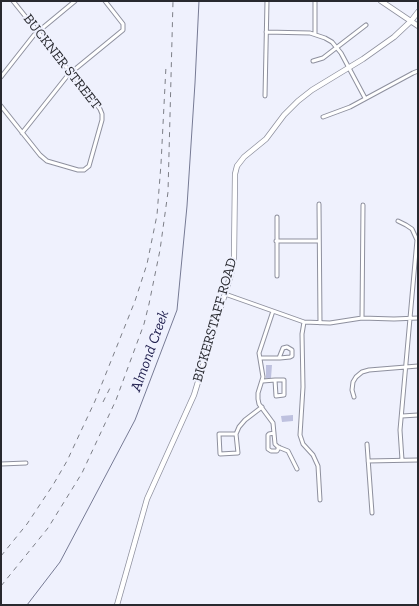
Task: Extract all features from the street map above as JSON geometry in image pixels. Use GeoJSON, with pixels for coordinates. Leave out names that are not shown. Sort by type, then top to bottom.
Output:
{"type":"FeatureCollection","features":[{"type":"Feature","properties":{"kind":"street","name":"BUCKNER STREET"},"geometry":{"type":"LineString","coordinates":[[14,1],[100,109],[102,114],[102,120],[90,165],[84,170],[62,166],[47,161],[40,155],[22,133]]}},
{"type":"Feature","properties":{"kind":"street"},"geometry":{"type":"LineString","coordinates":[[1,77],[38,31],[75,1]]}},
{"type":"Feature","properties":{"kind":"street"},"geometry":{"type":"LineString","coordinates":[[1,106],[22,133],[70,73],[121,33],[124,27],[105,1]]}},
{"type":"Feature","properties":{"kind":"street"},"geometry":{"type":"LineString","coordinates":[[265,96],[267,1]]}},
{"type":"Feature","properties":{"kind":"street"},"geometry":{"type":"LineString","coordinates":[[315,1],[315,34]]}},
{"type":"Feature","properties":{"kind":"street"},"geometry":{"type":"LineString","coordinates":[[381,1],[418,26]]}},
{"type":"Feature","properties":{"kind":"street","name":"BICKERSTAFF ROAD"},"geometry":{"type":"LineString","coordinates":[[117,605],[147,499],[194,395],[231,274],[234,258],[235,174],[238,163],[266,140],[284,115],[298,101],[312,90],[350,67],[394,37],[418,12]]}},
{"type":"Feature","properties":{"kind":"street"},"geometry":{"type":"LineString","coordinates":[[313,61],[323,58],[366,25]]}},
{"type":"Feature","properties":{"kind":"street"},"geometry":{"type":"LineString","coordinates":[[266,32],[315,34],[325,38],[341,53],[350,67],[365,98]]}},
{"type":"Feature","properties":{"kind":"street"},"geometry":{"type":"LineString","coordinates":[[323,117],[350,107],[413,72],[418,71]]}},
{"type":"Feature","properties":{"kind":"street"},"geometry":{"type":"LineString","coordinates":[[319,204],[320,323]]}},
{"type":"Feature","properties":{"kind":"street"},"geometry":{"type":"LineString","coordinates":[[362,318],[363,205]]}},
{"type":"Feature","properties":{"kind":"street"},"geometry":{"type":"LineString","coordinates":[[276,217],[277,276]]}},
{"type":"Feature","properties":{"kind":"street"},"geometry":{"type":"LineString","coordinates":[[398,221],[412,229],[417,240],[400,430],[402,460]]}},
{"type":"Feature","properties":{"kind":"street"},"geometry":{"type":"LineString","coordinates":[[276,241],[320,241]]}},
{"type":"Feature","properties":{"kind":"street"},"geometry":{"type":"LineString","coordinates":[[225,294],[304,322],[338,322],[362,318],[418,318]]}},
{"type":"Feature","properties":{"kind":"street"},"geometry":{"type":"LineString","coordinates":[[273,311],[260,350],[263,380],[258,400],[272,420],[275,444],[288,451],[297,469]]}},
{"type":"Feature","properties":{"kind":"street"},"geometry":{"type":"LineString","coordinates":[[304,322],[302,334],[303,387],[300,435],[303,444],[313,455],[318,466],[320,500]]}},
{"type":"Feature","properties":{"kind":"street"},"geometry":{"type":"LineString","coordinates":[[260,358],[279,358],[292,356],[292,350],[287,347],[283,348],[279,358]]}},
{"type":"Feature","properties":{"kind":"street"},"geometry":{"type":"LineString","coordinates":[[354,397],[352,390],[353,382],[362,372],[369,370],[418,366]]}},
{"type":"Feature","properties":{"kind":"street"},"geometry":{"type":"LineString","coordinates":[[263,380],[275,380],[284,380],[284,396],[276,396],[275,380]]}},
{"type":"Feature","properties":{"kind":"street"},"geometry":{"type":"LineString","coordinates":[[236,434],[219,434],[220,454],[238,453],[236,434],[239,427],[245,420],[262,407]]}},
{"type":"Feature","properties":{"kind":"street"},"geometry":{"type":"LineString","coordinates":[[402,416],[418,415]]}},
{"type":"Feature","properties":{"kind":"street"},"geometry":{"type":"LineString","coordinates":[[274,433],[269,434],[268,436],[268,449],[271,451],[277,451],[279,447]]}},
{"type":"Feature","properties":{"kind":"street"},"geometry":{"type":"LineString","coordinates":[[367,444],[372,513]]}},
{"type":"Feature","properties":{"kind":"street"},"geometry":{"type":"LineString","coordinates":[[368,461],[418,460]]}},
{"type":"Feature","properties":{"kind":"street"},"geometry":{"type":"LineString","coordinates":[[1,464],[26,463]]}},
{"type":"Feature","properties":{"kind":"shaded area"},"geometry":{"type":"Polygon","coordinates":[[[266,365],[272,365],[271,378],[266,378],[266,365]]]}},
{"type":"Feature","properties":{"kind":"shaded area"},"geometry":{"type":"Polygon","coordinates":[[[293,415],[293,421],[282,422],[281,416],[293,415]]]}},
{"type":"Feature","properties":{"kind":"waterway","name":"Almond Creek"},"geometry":{"type":"LineString","coordinates":[[27,605],[60,562],[135,420],[177,310],[187,206],[199,1]]}},
{"type":"Feature","properties":{"kind":"railway"},"geometry":{"type":"LineString","coordinates":[[1,586],[48,528],[82,473],[116,400],[144,324],[160,250],[168,192],[173,1]]}},
{"type":"Feature","properties":{"kind":"railway"},"geometry":{"type":"LineString","coordinates":[[1,556],[27,524],[67,461],[95,401],[135,301],[147,264],[157,215],[166,66]]}},
{"type":"Feature","properties":{"kind":"railway"},"geometry":{"type":"LineString","coordinates":[[103,402],[111,386]]}}]}
